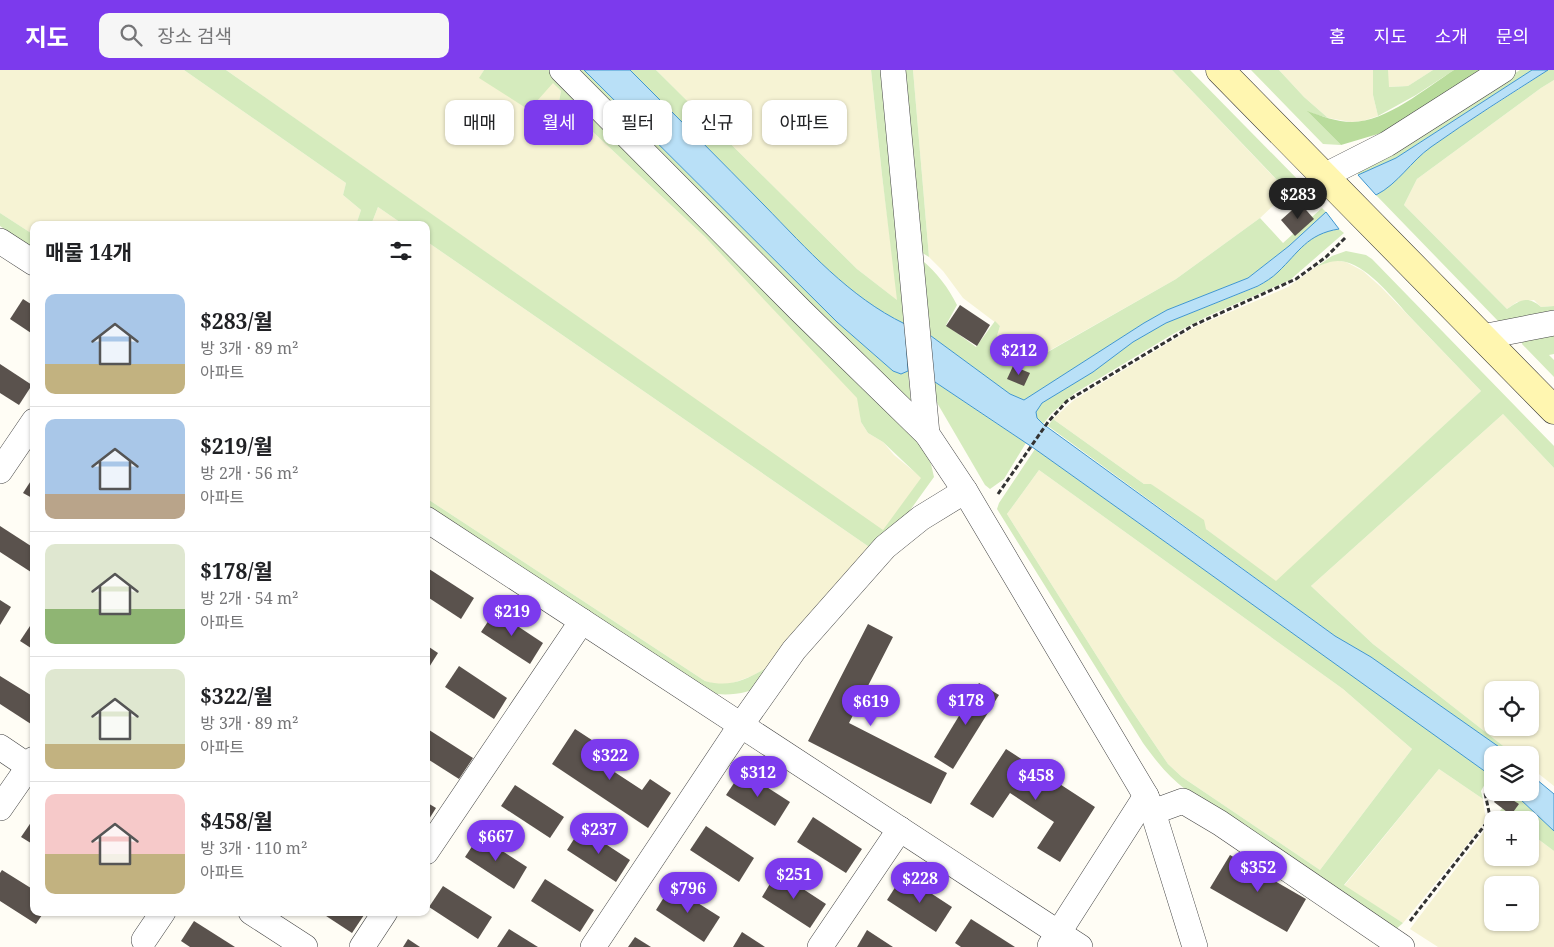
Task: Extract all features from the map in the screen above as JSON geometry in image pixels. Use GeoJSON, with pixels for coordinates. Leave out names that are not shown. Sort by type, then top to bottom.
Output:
{"type":"FeatureCollection","features":[{"type":"Feature","properties":{"kind":"main road"},"geometry":{"type":"LineString","coordinates":[[1220,70],[1554,410]]}},
{"type":"Feature","properties":{"kind":"street"},"geometry":{"type":"LineString","coordinates":[[562,70],[801,311],[928,434],[970,500],[1149,804],[1195,947]]}},
{"type":"Feature","properties":{"kind":"street"},"geometry":{"type":"LineString","coordinates":[[894,70],[928,434]]}},
{"type":"Feature","properties":{"kind":"street"},"geometry":{"type":"LineString","coordinates":[[1344,196],[1387,144],[1503,70]]}},
{"type":"Feature","properties":{"kind":"street"},"geometry":{"type":"LineString","coordinates":[[0,241],[30,260]]}},
{"type":"Feature","properties":{"kind":"street"},"geometry":{"type":"LineString","coordinates":[[1482,337],[1554,323]]}},
{"type":"Feature","properties":{"kind":"street"},"geometry":{"type":"LineString","coordinates":[[0,471],[30,427]]}},
{"type":"Feature","properties":{"kind":"street"},"geometry":{"type":"LineString","coordinates":[[593,947],[740,725],[794,650],[885,547],[921,518],[970,500]]}},
{"type":"Feature","properties":{"kind":"street"},"geometry":{"type":"LineString","coordinates":[[430,522],[900,828],[1054,940],[1080,947]]}},
{"type":"Feature","properties":{"kind":"street"},"geometry":{"type":"LineString","coordinates":[[430,846],[582,620]]}},
{"type":"Feature","properties":{"kind":"street"},"geometry":{"type":"LineString","coordinates":[[0,747],[30,764]]}},
{"type":"Feature","properties":{"kind":"street"},"geometry":{"type":"LineString","coordinates":[[0,808],[30,768]]}},
{"type":"Feature","properties":{"kind":"street"},"geometry":{"type":"LineString","coordinates":[[1149,804],[1183,801],[1220,823],[1399,945]]}},
{"type":"Feature","properties":{"kind":"street"},"geometry":{"type":"LineString","coordinates":[[1054,940],[1149,804]]}},
{"type":"Feature","properties":{"kind":"street"},"geometry":{"type":"LineString","coordinates":[[820,947],[900,828]]}},
{"type":"Feature","properties":{"kind":"street"},"geometry":{"type":"LineString","coordinates":[[144,940],[160,916]]}},
{"type":"Feature","properties":{"kind":"street"},"geometry":{"type":"LineString","coordinates":[[257,916],[305,947]]}},
{"type":"Feature","properties":{"kind":"street"},"geometry":{"type":"LineString","coordinates":[[362,947],[382,916]]}},
{"type":"Feature","properties":{"kind":"path"},"geometry":{"type":"LineString","coordinates":[[970,500],[996,496],[1028,448],[1067,401],[1194,325],[1296,279],[1338,246],[1344,196]]}},
{"type":"Feature","properties":{"kind":"path"},"geometry":{"type":"LineString","coordinates":[[1399,945],[1409,922],[1488,821],[1486,801]]}},
{"type":"Feature","properties":{"kind":"shaded area"},"geometry":{"type":"Polygon","coordinates":[[[0,70],[184,70],[346,183],[343,195],[361,210],[357,221],[30,221],[30,232],[0,213],[0,70]]]}},
{"type":"Feature","properties":{"kind":"shaded area"},"geometry":{"type":"Polygon","coordinates":[[[226,70],[484,70],[480,77],[553,82],[561,91],[559,100],[524,100],[524,145],[593,145],[593,132],[603,141],[603,145],[607,145],[705,237],[858,398],[861,422],[868,433],[883,442],[894,455],[922,478],[883,531],[226,70]]]}},
{"type":"Feature","properties":{"kind":"shaded area"},"geometry":{"type":"Polygon","coordinates":[[[656,70],[871,70],[898,301],[857,269],[732,145],[752,145],[752,100],[686,100],[656,70]]]}},
{"type":"Feature","properties":{"kind":"shaded area"},"geometry":{"type":"Polygon","coordinates":[[[913,70],[1172,70],[1288,192],[1260,218],[1176,279],[1024,365],[994,346],[1000,326],[963,298],[943,271],[929,257],[913,70]]]}},
{"type":"Feature","properties":{"kind":"shaded area"},"geometry":{"type":"Polygon","coordinates":[[[1279,70],[1373,70],[1373,95],[1378,116],[1363,121],[1351,122],[1328,118],[1304,97],[1279,70]]]}},
{"type":"Feature","properties":{"kind":"shaded area"},"geometry":{"type":"Polygon","coordinates":[[[1388,70],[1433,70],[1408,86],[1388,87],[1388,70]]]}},
{"type":"Feature","properties":{"kind":"shaded area"},"geometry":{"type":"Polygon","coordinates":[[[1554,80],[1554,306],[1541,307],[1534,300],[1517,302],[1507,309],[1404,205],[1417,179],[1554,80]]]}},
{"type":"Feature","properties":{"kind":"shaded area"},"geometry":{"type":"Polygon","coordinates":[[[378,207],[398,221],[373,221],[378,207]]]}},
{"type":"Feature","properties":{"kind":"shaded area"},"geometry":{"type":"Polygon","coordinates":[[[430,244],[875,551],[768,667],[752,676],[730,684],[718,685],[705,681],[430,501],[430,244]]]}},
{"type":"Feature","properties":{"kind":"shaded area"},"geometry":{"type":"Polygon","coordinates":[[[1333,260],[1346,262],[1363,271],[1381,287],[1481,391],[1276,582],[1151,484],[1144,484],[1053,419],[1074,400],[1195,327],[1288,287],[1316,267],[1333,260]]]}},
{"type":"Feature","properties":{"kind":"shaded area"},"geometry":{"type":"Polygon","coordinates":[[[1503,414],[1554,468],[1554,786],[1539,774],[1539,746],[1503,746],[1490,736],[1539,736],[1539,681],[1484,681],[1484,731],[1373,644],[1311,586],[1503,414]]]}},
{"type":"Feature","properties":{"kind":"shaded area"},"geometry":{"type":"Polygon","coordinates":[[[1039,470],[1343,689],[1412,749],[1320,870],[1182,777],[1168,764],[1124,699],[1007,514],[1039,470]]]}},
{"type":"Feature","properties":{"kind":"shaded area"},"geometry":{"type":"Polygon","coordinates":[[[1439,769],[1483,799],[1484,823],[1403,923],[1344,886],[1439,769]]]}},
{"type":"Feature","properties":{"kind":"shaded area"},"geometry":{"type":"Polygon","coordinates":[[[1484,832],[1484,866],[1539,866],[1539,840],[1554,851],[1554,947],[1438,947],[1410,929],[1484,832]]]}},
{"type":"Feature","properties":{"kind":"green space"},"geometry":{"type":"Polygon","coordinates":[[[184,70],[226,70],[883,530],[921,478],[883,442],[868,433],[861,422],[857,398],[705,237],[607,145],[629,145],[922,447],[931,464],[934,477],[893,534],[875,551],[430,244],[430,221],[398,221],[378,207],[373,221],[357,221],[361,210],[343,195],[346,183],[184,70]]]}},
{"type":"Feature","properties":{"kind":"green space"},"geometry":{"type":"Polygon","coordinates":[[[484,70],[556,70],[585,100],[559,100],[561,91],[553,83],[538,100],[524,100],[524,107],[479,78],[484,70]]]}},
{"type":"Feature","properties":{"kind":"green space"},"geometry":{"type":"Polygon","coordinates":[[[567,70],[584,70],[614,100],[603,100],[603,106],[567,70]]]}},
{"type":"Feature","properties":{"kind":"green space"},"geometry":{"type":"Polygon","coordinates":[[[630,70],[656,70],[686,100],[682,100],[682,122],[672,112],[672,100],[660,100],[630,70]]]}},
{"type":"Feature","properties":{"kind":"green space"},"geometry":{"type":"Polygon","coordinates":[[[871,70],[882,70],[905,324],[865,300],[847,286],[796,238],[705,145],[732,145],[857,269],[897,300],[871,70]]]}},
{"type":"Feature","properties":{"kind":"green space"},"geometry":{"type":"Polygon","coordinates":[[[905,70],[913,70],[929,257],[921,252],[905,70]]]}},
{"type":"Feature","properties":{"kind":"green space"},"geometry":{"type":"Polygon","coordinates":[[[1172,70],[1190,70],[1308,190],[1306,196],[1298,202],[1172,70]]]}},
{"type":"Feature","properties":{"kind":"green space"},"geometry":{"type":"Polygon","coordinates":[[[1251,70],[1279,70],[1304,97],[1328,118],[1308,112],[1341,145],[1323,144],[1251,70]]]}},
{"type":"Feature","properties":{"kind":"green space"},"geometry":{"type":"Polygon","coordinates":[[[1373,70],[1388,70],[1389,87],[1408,86],[1433,70],[1454,70],[1416,95],[1378,116],[1373,95],[1373,70]]]}},
{"type":"Feature","properties":{"kind":"green space"},"geometry":{"type":"Polygon","coordinates":[[[1454,70],[1488,70],[1388,131],[1341,145],[1307,111],[1340,121],[1365,121],[1405,103],[1454,70]]]}},
{"type":"Feature","properties":{"kind":"green space"},"geometry":{"type":"Polygon","coordinates":[[[1520,70],[1532,70],[1396,158],[1358,175],[1357,170],[1400,148],[1520,70]]]}},
{"type":"Feature","properties":{"kind":"green space"},"geometry":{"type":"Polygon","coordinates":[[[1548,70],[1554,70],[1554,80],[1417,179],[1404,205],[1507,309],[1524,300],[1532,301],[1541,307],[1554,306],[1554,315],[1499,322],[1376,195],[1391,185],[1431,147],[1548,70]]]}},
{"type":"Feature","properties":{"kind":"green space"},"geometry":{"type":"Polygon","coordinates":[[[593,108],[603,118],[603,141],[593,132],[593,108]]]}},
{"type":"Feature","properties":{"kind":"green space"},"geometry":{"type":"Polygon","coordinates":[[[642,145],[659,145],[837,322],[893,371],[901,374],[908,371],[912,414],[642,145]]]}},
{"type":"Feature","properties":{"kind":"green space"},"geometry":{"type":"Polygon","coordinates":[[[1322,208],[1326,212],[1289,246],[1248,278],[1167,310],[1024,400],[1010,394],[927,333],[922,260],[942,281],[957,305],[946,325],[976,347],[995,321],[1000,326],[994,346],[1025,365],[1176,279],[1260,218],[1283,243],[1322,208]]]}},
{"type":"Feature","properties":{"kind":"green space"},"geometry":{"type":"Polygon","coordinates":[[[0,213],[30,232],[30,246],[0,226],[0,213]]]}},
{"type":"Feature","properties":{"kind":"green space"},"geometry":{"type":"Polygon","coordinates":[[[1339,229],[1344,233],[1290,280],[1210,315],[1173,334],[1075,393],[1052,413],[1043,424],[1037,418],[1036,412],[1042,403],[1093,372],[1133,342],[1166,323],[1259,286],[1276,274],[1299,249],[1318,234],[1339,229]]]}},
{"type":"Feature","properties":{"kind":"green space"},"geometry":{"type":"Polygon","coordinates":[[[1346,251],[1366,255],[1372,259],[1554,446],[1554,468],[1503,414],[1311,586],[1373,644],[1484,731],[1484,736],[1490,736],[1503,746],[1498,746],[1371,657],[1335,636],[1048,426],[1053,419],[1144,484],[1151,484],[1204,520],[1206,529],[1276,581],[1481,391],[1382,286],[1364,271],[1355,265],[1342,261],[1316,267],[1332,256],[1346,251]]]}},
{"type":"Feature","properties":{"kind":"green space"},"geometry":{"type":"Polygon","coordinates":[[[1554,332],[1554,354],[1549,355],[1554,360],[1554,377],[1522,344],[1523,338],[1554,332]]]}},
{"type":"Feature","properties":{"kind":"green space"},"geometry":{"type":"Polygon","coordinates":[[[929,378],[1026,443],[1004,479],[990,489],[985,485],[936,401],[929,378]]]}},
{"type":"Feature","properties":{"kind":"green space"},"geometry":{"type":"Polygon","coordinates":[[[1035,449],[1484,771],[1484,786],[1481,791],[1483,799],[1439,769],[1344,885],[1403,923],[1394,931],[1186,790],[1168,774],[1143,743],[997,509],[999,503],[1035,449]],[[1039,470],[1007,514],[1124,699],[1168,764],[1182,777],[1320,870],[1412,749],[1343,689],[1039,470]]]}},
{"type":"Feature","properties":{"kind":"green space"},"geometry":{"type":"Polygon","coordinates":[[[430,501],[705,681],[722,684],[738,682],[768,667],[762,682],[752,690],[738,694],[710,693],[430,513],[430,501]]]}},
{"type":"Feature","properties":{"kind":"green space"},"geometry":{"type":"Polygon","coordinates":[[[1508,801],[1522,801],[1533,811],[1500,811],[1508,801]]]}},
{"type":"Feature","properties":{"kind":"green space"},"geometry":{"type":"Polygon","coordinates":[[[1539,817],[1554,831],[1554,851],[1539,840],[1539,817]]]}},
{"type":"Feature","properties":{"kind":"water"},"geometry":{"type":"Polygon","coordinates":[[[584,70],[630,70],[660,100],[614,100],[584,70]]]}},
{"type":"Feature","properties":{"kind":"water"},"geometry":{"type":"Polygon","coordinates":[[[1532,70],[1548,70],[1431,147],[1398,179],[1376,195],[1358,175],[1396,158],[1532,70]]]}},
{"type":"Feature","properties":{"kind":"water"},"geometry":{"type":"Polygon","coordinates":[[[672,112],[682,122],[682,145],[705,145],[830,271],[865,300],[905,324],[908,371],[901,374],[893,371],[837,322],[659,145],[672,145],[672,112]]]}},
{"type":"Feature","properties":{"kind":"water"},"geometry":{"type":"Polygon","coordinates":[[[1326,212],[1339,229],[1328,231],[1311,240],[1278,272],[1258,286],[1166,323],[1133,342],[1093,372],[1042,403],[1036,412],[1037,418],[1335,636],[1371,657],[1498,746],[1484,746],[1484,771],[1035,449],[929,378],[927,333],[1010,394],[1024,400],[1167,310],[1248,278],[1289,246],[1326,212]]]}},
{"type":"Feature","properties":{"kind":"water"},"geometry":{"type":"Polygon","coordinates":[[[1539,782],[1554,794],[1554,831],[1539,817],[1539,811],[1533,811],[1522,801],[1539,801],[1539,782]]]}},
{"type":"Feature","properties":{"kind":"building"},"geometry":{"type":"Polygon","coordinates":[[[1300,203],[1314,219],[1295,236],[1281,220],[1300,203]]]}},
{"type":"Feature","properties":{"kind":"building"},"geometry":{"type":"Polygon","coordinates":[[[23,299],[30,303],[30,332],[10,319],[23,299]]]}},
{"type":"Feature","properties":{"kind":"building"},"geometry":{"type":"Polygon","coordinates":[[[960,305],[990,325],[977,346],[946,326],[960,305]]]}},
{"type":"Feature","properties":{"kind":"building"},"geometry":{"type":"Polygon","coordinates":[[[0,364],[30,384],[30,388],[19,405],[0,393],[0,364]]]}},
{"type":"Feature","properties":{"kind":"building"},"geometry":{"type":"Polygon","coordinates":[[[1013,366],[1030,373],[1024,386],[1007,379],[1013,366]]]}},
{"type":"Feature","properties":{"kind":"building"},"geometry":{"type":"Polygon","coordinates":[[[30,482],[30,497],[23,493],[30,482]]]}},
{"type":"Feature","properties":{"kind":"building"},"geometry":{"type":"Polygon","coordinates":[[[0,526],[30,545],[30,571],[0,552],[0,526]]]}},
{"type":"Feature","properties":{"kind":"building"},"geometry":{"type":"Polygon","coordinates":[[[430,570],[474,598],[461,619],[430,599],[430,570]]]}},
{"type":"Feature","properties":{"kind":"building"},"geometry":{"type":"Polygon","coordinates":[[[0,600],[11,607],[0,625],[0,600]]]}},
{"type":"Feature","properties":{"kind":"building"},"geometry":{"type":"Polygon","coordinates":[[[495,611],[543,643],[530,664],[481,632],[495,611]]]}},
{"type":"Feature","properties":{"kind":"building"},"geometry":{"type":"Polygon","coordinates":[[[868,624],[893,637],[849,723],[947,773],[931,804],[808,741],[868,624]]]}},
{"type":"Feature","properties":{"kind":"building"},"geometry":{"type":"Polygon","coordinates":[[[30,626],[30,647],[20,641],[30,626]]]}},
{"type":"Feature","properties":{"kind":"building"},"geometry":{"type":"Polygon","coordinates":[[[430,648],[438,653],[430,666],[430,648]]]}},
{"type":"Feature","properties":{"kind":"building"},"geometry":{"type":"Polygon","coordinates":[[[459,666],[507,698],[494,719],[445,687],[459,666]]]}},
{"type":"Feature","properties":{"kind":"building"},"geometry":{"type":"Polygon","coordinates":[[[0,676],[30,695],[30,723],[0,704],[0,676]]]}},
{"type":"Feature","properties":{"kind":"building"},"geometry":{"type":"Polygon","coordinates":[[[979,683],[999,695],[953,769],[934,757],[979,683]]]}},
{"type":"Feature","properties":{"kind":"building"},"geometry":{"type":"Polygon","coordinates":[[[575,729],[598,744],[590,756],[642,790],[650,779],[671,793],[648,828],[552,764],[575,729]]]}},
{"type":"Feature","properties":{"kind":"building"},"geometry":{"type":"Polygon","coordinates":[[[430,731],[473,758],[459,779],[430,761],[430,731]]]}},
{"type":"Feature","properties":{"kind":"building"},"geometry":{"type":"Polygon","coordinates":[[[1006,749],[1095,807],[1060,862],[1037,848],[1054,822],[1010,793],[993,818],[970,804],[1006,749]]]}},
{"type":"Feature","properties":{"kind":"building"},"geometry":{"type":"Polygon","coordinates":[[[742,771],[790,802],[775,826],[726,795],[742,771]]]}},
{"type":"Feature","properties":{"kind":"building"},"geometry":{"type":"Polygon","coordinates":[[[515,785],[564,817],[550,838],[501,806],[515,785]]]}},
{"type":"Feature","properties":{"kind":"building"},"geometry":{"type":"Polygon","coordinates":[[[1514,801],[1519,804],[1514,811],[1506,811],[1494,802],[1514,801]]]}},
{"type":"Feature","properties":{"kind":"building"},"geometry":{"type":"Polygon","coordinates":[[[430,804],[436,808],[430,818],[430,804]]]}},
{"type":"Feature","properties":{"kind":"building"},"geometry":{"type":"Polygon","coordinates":[[[813,817],[862,849],[846,873],[797,842],[813,817]]]}},
{"type":"Feature","properties":{"kind":"building"},"geometry":{"type":"Polygon","coordinates":[[[30,824],[30,843],[21,837],[30,824]]]}},
{"type":"Feature","properties":{"kind":"building"},"geometry":{"type":"Polygon","coordinates":[[[706,826],[754,858],[739,882],[690,850],[706,826]]]}},
{"type":"Feature","properties":{"kind":"building"},"geometry":{"type":"Polygon","coordinates":[[[581,828],[630,860],[616,882],[567,850],[581,828]]]}},
{"type":"Feature","properties":{"kind":"building"},"geometry":{"type":"Polygon","coordinates":[[[479,836],[527,867],[514,889],[465,857],[479,836]]]}},
{"type":"Feature","properties":{"kind":"building"},"geometry":{"type":"Polygon","coordinates":[[[1230,855],[1306,899],[1287,932],[1210,888],[1230,855]]]}},
{"type":"Feature","properties":{"kind":"building"},"geometry":{"type":"Polygon","coordinates":[[[2,870],[30,888],[30,916],[41,916],[36,924],[0,901],[0,873],[2,870]]]}},
{"type":"Feature","properties":{"kind":"building"},"geometry":{"type":"Polygon","coordinates":[[[777,872],[826,904],[810,928],[762,897],[777,872]]]}},
{"type":"Feature","properties":{"kind":"building"},"geometry":{"type":"Polygon","coordinates":[[[903,875],[952,907],[936,932],[887,900],[903,875]]]}},
{"type":"Feature","properties":{"kind":"building"},"geometry":{"type":"Polygon","coordinates":[[[545,879],[594,910],[580,932],[531,901],[545,879]]]}},
{"type":"Feature","properties":{"kind":"building"},"geometry":{"type":"Polygon","coordinates":[[[443,886],[492,917],[478,939],[430,908],[443,886]]]}},
{"type":"Feature","properties":{"kind":"building"},"geometry":{"type":"Polygon","coordinates":[[[671,886],[720,917],[704,942],[656,910],[671,886]]]}},
{"type":"Feature","properties":{"kind":"building"},"geometry":{"type":"Polygon","coordinates":[[[326,916],[363,916],[352,933],[326,916]]]}},
{"type":"Feature","properties":{"kind":"building"},"geometry":{"type":"Polygon","coordinates":[[[971,919],[1015,947],[961,947],[955,943],[971,919]]]}},
{"type":"Feature","properties":{"kind":"building"},"geometry":{"type":"Polygon","coordinates":[[[194,921],[235,947],[190,947],[181,941],[194,921]]]}},
{"type":"Feature","properties":{"kind":"building"},"geometry":{"type":"Polygon","coordinates":[[[509,929],[538,947],[497,947],[509,929]]]}},
{"type":"Feature","properties":{"kind":"building"},"geometry":{"type":"Polygon","coordinates":[[[867,930],[893,947],[857,947],[867,930]]]}},
{"type":"Feature","properties":{"kind":"building"},"geometry":{"type":"Polygon","coordinates":[[[742,932],[765,947],[733,947],[742,932]]]}},
{"type":"Feature","properties":{"kind":"building"},"geometry":{"type":"Polygon","coordinates":[[[635,937],[651,947],[628,947],[635,937]]]}},
{"type":"Feature","properties":{"kind":"building"},"geometry":{"type":"Polygon","coordinates":[[[408,939],[420,947],[403,947],[408,939]]]}}]}
